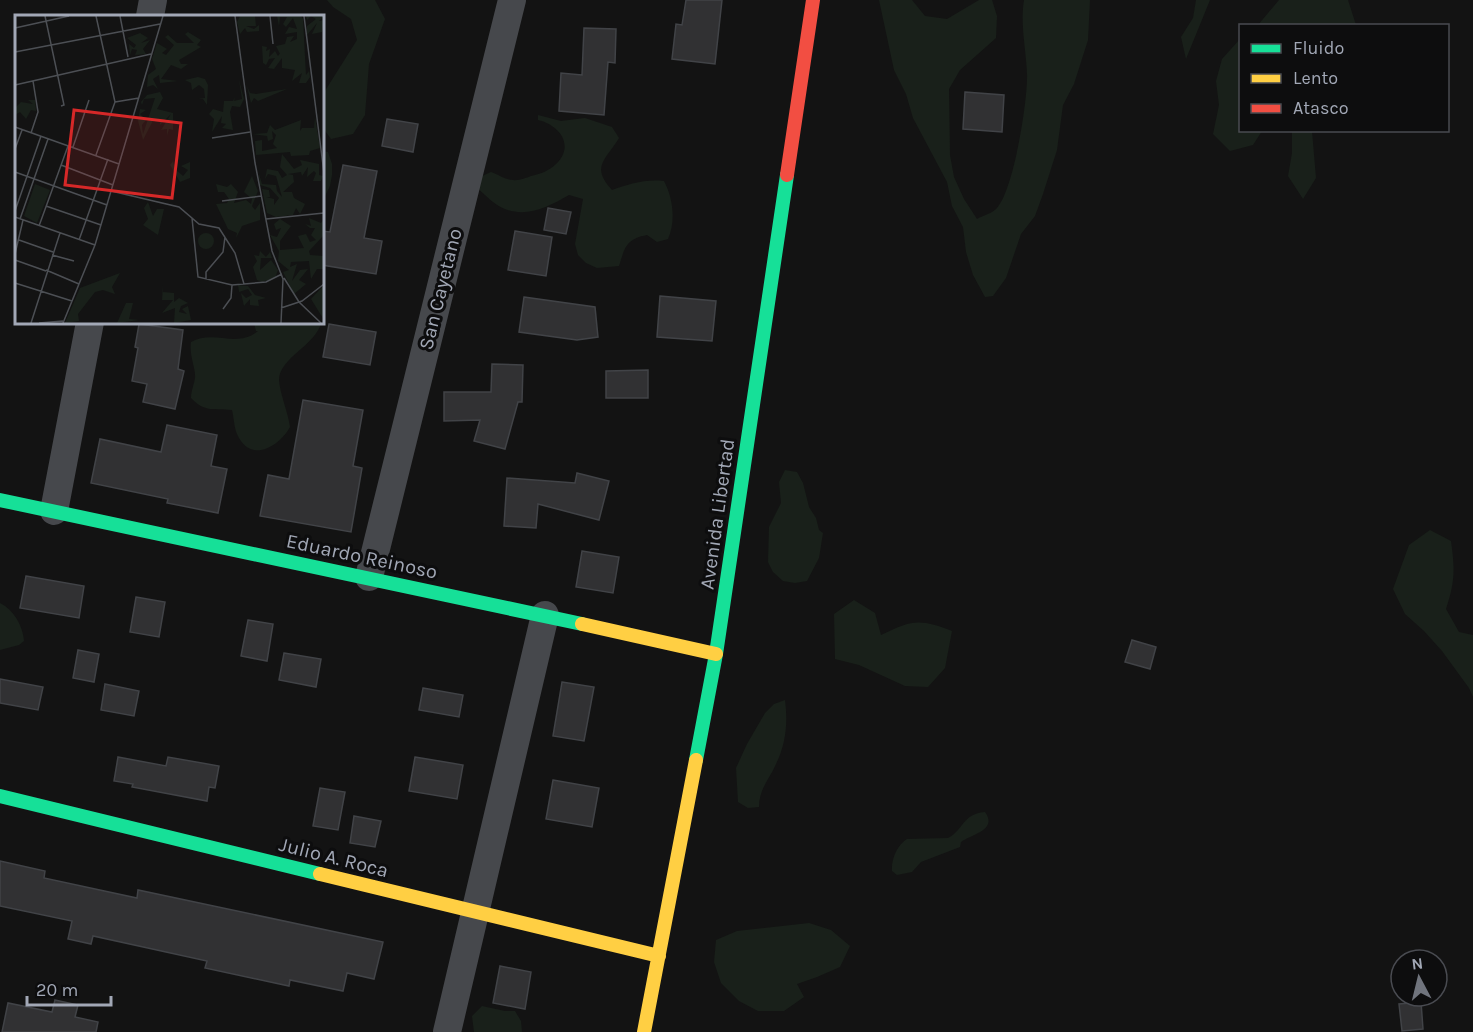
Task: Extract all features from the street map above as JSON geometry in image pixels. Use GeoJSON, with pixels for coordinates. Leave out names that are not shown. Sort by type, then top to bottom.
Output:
{"type":"FeatureCollection","features":[{"type":"Feature","properties":{"kind":"street"},"geometry":{"type":"LineString","coordinates":[[150,15],[153,0]]}},
{"type":"Feature","properties":{"kind":"street","name":"San Cayetano"},"geometry":{"type":"LineString","coordinates":[[369,577],[512,0]]}},
{"type":"Feature","properties":{"kind":"street","name":"Avenida Libertad"},"geometry":{"type":"LineString","coordinates":[[644,1032],[716,654],[813,0]]}},
{"type":"Feature","properties":{"kind":"street"},"geometry":{"type":"LineString","coordinates":[[54,511],[90,324]]}},
{"type":"Feature","properties":{"kind":"street","name":"Eduardo Reinoso"},"geometry":{"type":"LineString","coordinates":[[0,500],[369,577],[716,654]]}},
{"type":"Feature","properties":{"kind":"street"},"geometry":{"type":"LineString","coordinates":[[447,1032],[545,615]]}},
{"type":"Feature","properties":{"kind":"street","name":"Julio A. Roca"},"geometry":{"type":"LineString","coordinates":[[0,796],[659,956]]}},
{"type":"Feature","properties":{"kind":"shaded area"},"geometry":{"type":"Polygon","coordinates":[[[327,0],[375,0],[385,19],[369,64],[365,115],[353,134],[331,139],[324,129],[324,92],[357,40],[351,19],[327,0]]]}},
{"type":"Feature","properties":{"kind":"shaded area"},"geometry":{"type":"Polygon","coordinates":[[[879,0],[912,0],[925,16],[947,19],[979,0],[992,0],[997,16],[996,38],[960,70],[949,89],[950,155],[954,177],[977,219],[995,210],[1003,198],[1019,143],[1027,86],[1024,0],[1090,0],[1088,40],[1074,84],[1063,105],[1057,150],[1043,194],[1035,216],[1021,234],[1006,278],[993,296],[985,297],[973,275],[966,252],[963,227],[952,206],[947,182],[913,118],[906,94],[894,70],[879,0]]]}},
{"type":"Feature","properties":{"kind":"shaded area"},"geometry":{"type":"Polygon","coordinates":[[[1196,0],[1210,0],[1186,59],[1181,37],[1193,18],[1196,0]]]}},
{"type":"Feature","properties":{"kind":"shaded area"},"geometry":{"type":"Polygon","coordinates":[[[1279,0],[1348,0],[1356,24],[1259,24],[1279,0]]]}},
{"type":"Feature","properties":{"kind":"shaded area"},"geometry":{"type":"Polygon","coordinates":[[[1239,40],[1239,132],[1261,132],[1253,145],[1230,151],[1213,134],[1219,105],[1216,81],[1222,59],[1239,40]]]}},
{"type":"Feature","properties":{"kind":"shaded area"},"geometry":{"type":"Polygon","coordinates":[[[538,115],[561,121],[585,118],[612,127],[619,138],[602,163],[601,169],[605,182],[612,190],[644,181],[664,181],[670,195],[672,210],[672,225],[668,239],[657,242],[647,235],[635,239],[627,245],[619,266],[597,268],[586,263],[578,255],[575,244],[583,199],[569,195],[538,210],[522,212],[497,205],[477,188],[480,177],[491,172],[507,179],[517,180],[550,169],[562,157],[564,143],[562,137],[553,126],[538,120],[538,115]]]}},
{"type":"Feature","properties":{"kind":"shaded area"},"geometry":{"type":"Polygon","coordinates":[[[1292,132],[1312,132],[1316,178],[1303,199],[1288,176],[1292,153],[1292,132]]]}},
{"type":"Feature","properties":{"kind":"shaded area"},"geometry":{"type":"Polygon","coordinates":[[[324,151],[328,152],[332,164],[330,186],[324,198],[324,151]]]}},
{"type":"Feature","properties":{"kind":"shaded area"},"geometry":{"type":"Polygon","coordinates":[[[254,324],[321,324],[318,331],[291,358],[281,372],[279,380],[290,427],[272,446],[257,450],[243,443],[236,431],[232,410],[205,408],[191,398],[195,374],[191,342],[208,337],[242,338],[258,331],[254,324]]]}},
{"type":"Feature","properties":{"kind":"shaded area"},"geometry":{"type":"Polygon","coordinates":[[[785,470],[797,472],[803,483],[809,507],[816,518],[819,530],[823,533],[819,558],[807,581],[795,583],[783,581],[773,572],[768,562],[769,527],[781,503],[779,482],[785,470]]]}},
{"type":"Feature","properties":{"kind":"shaded area"},"geometry":{"type":"Polygon","coordinates":[[[1430,530],[1451,541],[1453,575],[1446,609],[1459,632],[1473,635],[1473,697],[1442,651],[1405,614],[1393,589],[1409,545],[1430,530]]]}},
{"type":"Feature","properties":{"kind":"shaded area"},"geometry":{"type":"Polygon","coordinates":[[[854,600],[875,613],[881,635],[900,626],[916,622],[932,624],[952,631],[945,668],[928,687],[905,686],[859,665],[835,659],[834,614],[854,600]]]}},
{"type":"Feature","properties":{"kind":"shaded area"},"geometry":{"type":"Polygon","coordinates":[[[0,603],[17,619],[24,641],[19,645],[0,650],[0,603]]]}},
{"type":"Feature","properties":{"kind":"shaded area"},"geometry":{"type":"Polygon","coordinates":[[[785,700],[786,725],[782,749],[763,790],[759,807],[748,808],[738,802],[736,768],[765,713],[774,704],[785,700]]]}},
{"type":"Feature","properties":{"kind":"shaded area"},"geometry":{"type":"Polygon","coordinates":[[[985,812],[988,818],[986,827],[961,842],[960,847],[921,862],[912,872],[897,875],[892,871],[895,853],[907,839],[948,838],[967,819],[977,813],[985,812]]]}},
{"type":"Feature","properties":{"kind":"shaded area"},"geometry":{"type":"Polygon","coordinates":[[[809,923],[831,930],[850,946],[840,967],[797,984],[804,997],[784,1011],[758,1011],[739,1001],[721,983],[714,962],[716,940],[737,931],[809,923]]]}},
{"type":"Feature","properties":{"kind":"shaded area"},"geometry":{"type":"Polygon","coordinates":[[[482,1006],[515,1011],[521,1021],[522,1032],[474,1032],[472,1016],[482,1006]]]}},
{"type":"Feature","properties":{"kind":"building"},"geometry":{"type":"Polygon","coordinates":[[[686,0],[722,0],[715,64],[672,59],[676,24],[682,25],[686,0]]]}},
{"type":"Feature","properties":{"kind":"building"},"geometry":{"type":"Polygon","coordinates":[[[584,28],[616,29],[615,63],[608,62],[604,115],[559,111],[561,73],[582,75],[584,28]]]}},
{"type":"Feature","properties":{"kind":"building"},"geometry":{"type":"Polygon","coordinates":[[[965,92],[1004,95],[1002,132],[963,129],[965,92]]]}},
{"type":"Feature","properties":{"kind":"building"},"geometry":{"type":"Polygon","coordinates":[[[387,119],[418,124],[413,152],[382,146],[387,119]]]}},
{"type":"Feature","properties":{"kind":"building"},"geometry":{"type":"Polygon","coordinates":[[[343,165],[377,171],[364,238],[382,241],[376,274],[324,265],[324,231],[330,232],[343,165]]]}},
{"type":"Feature","properties":{"kind":"building"},"geometry":{"type":"Polygon","coordinates":[[[548,208],[571,212],[566,234],[544,230],[548,208]]]}},
{"type":"Feature","properties":{"kind":"building"},"geometry":{"type":"Polygon","coordinates":[[[515,231],[552,237],[546,276],[508,270],[515,231]]]}},
{"type":"Feature","properties":{"kind":"building"},"geometry":{"type":"Polygon","coordinates":[[[660,296],[716,301],[712,341],[657,337],[660,296]]]}},
{"type":"Feature","properties":{"kind":"building"},"geometry":{"type":"Polygon","coordinates":[[[524,297],[595,307],[598,337],[577,340],[519,332],[524,297]]]}},
{"type":"Feature","properties":{"kind":"building"},"geometry":{"type":"Polygon","coordinates":[[[139,324],[183,330],[178,369],[184,371],[175,409],[143,402],[147,384],[132,381],[138,348],[135,347],[139,324]]]}},
{"type":"Feature","properties":{"kind":"building"},"geometry":{"type":"Polygon","coordinates":[[[329,324],[376,332],[370,365],[323,357],[329,324]]]}},
{"type":"Feature","properties":{"kind":"building"},"geometry":{"type":"Polygon","coordinates":[[[492,364],[523,365],[522,402],[518,402],[505,449],[474,441],[480,420],[444,421],[444,392],[491,392],[492,364]]]}},
{"type":"Feature","properties":{"kind":"building"},"geometry":{"type":"Polygon","coordinates":[[[648,370],[648,398],[606,398],[606,371],[648,370]]]}},
{"type":"Feature","properties":{"kind":"building"},"geometry":{"type":"Polygon","coordinates":[[[303,400],[363,410],[353,466],[362,468],[351,532],[260,516],[268,475],[289,479],[303,400]]]}},
{"type":"Feature","properties":{"kind":"building"},"geometry":{"type":"Polygon","coordinates":[[[167,425],[217,435],[211,466],[227,469],[218,513],[167,503],[168,499],[91,483],[100,439],[161,452],[167,425]]]}},
{"type":"Feature","properties":{"kind":"building"},"geometry":{"type":"Polygon","coordinates":[[[577,473],[609,481],[599,520],[538,504],[536,528],[504,526],[507,478],[575,483],[577,473]]]}},
{"type":"Feature","properties":{"kind":"building"},"geometry":{"type":"Polygon","coordinates":[[[582,551],[619,557],[613,593],[576,587],[582,551]]]}},
{"type":"Feature","properties":{"kind":"building"},"geometry":{"type":"Polygon","coordinates":[[[26,576],[84,586],[79,618],[20,608],[26,576]]]}},
{"type":"Feature","properties":{"kind":"building"},"geometry":{"type":"Polygon","coordinates":[[[136,597],[165,602],[159,637],[130,632],[136,597]]]}},
{"type":"Feature","properties":{"kind":"building"},"geometry":{"type":"Polygon","coordinates":[[[248,620],[273,624],[267,661],[241,656],[248,620]]]}},
{"type":"Feature","properties":{"kind":"building"},"geometry":{"type":"Polygon","coordinates":[[[1132,640],[1156,647],[1150,669],[1125,662],[1132,640]]]}},
{"type":"Feature","properties":{"kind":"building"},"geometry":{"type":"Polygon","coordinates":[[[78,650],[99,654],[94,682],[73,678],[78,650]]]}},
{"type":"Feature","properties":{"kind":"building"},"geometry":{"type":"Polygon","coordinates":[[[284,653],[321,659],[316,687],[279,680],[284,653]]]}},
{"type":"Feature","properties":{"kind":"building"},"geometry":{"type":"Polygon","coordinates":[[[0,679],[43,687],[38,710],[0,703],[0,679]]]}},
{"type":"Feature","properties":{"kind":"building"},"geometry":{"type":"Polygon","coordinates":[[[562,682],[594,687],[584,741],[553,736],[562,682]]]}},
{"type":"Feature","properties":{"kind":"building"},"geometry":{"type":"Polygon","coordinates":[[[105,684],[139,691],[134,716],[101,710],[105,684]]]}},
{"type":"Feature","properties":{"kind":"building"},"geometry":{"type":"Polygon","coordinates":[[[423,688],[463,695],[459,717],[419,710],[423,688]]]}},
{"type":"Feature","properties":{"kind":"building"},"geometry":{"type":"Polygon","coordinates":[[[118,757],[166,766],[168,757],[219,766],[215,788],[209,787],[207,801],[132,787],[133,784],[114,781],[118,757]]]}},
{"type":"Feature","properties":{"kind":"building"},"geometry":{"type":"Polygon","coordinates":[[[415,757],[463,765],[457,799],[409,791],[415,757]]]}},
{"type":"Feature","properties":{"kind":"building"},"geometry":{"type":"Polygon","coordinates":[[[553,780],[599,788],[592,827],[546,819],[553,780]]]}},
{"type":"Feature","properties":{"kind":"building"},"geometry":{"type":"Polygon","coordinates":[[[320,788],[345,792],[338,830],[313,826],[320,788]]]}},
{"type":"Feature","properties":{"kind":"building"},"geometry":{"type":"Polygon","coordinates":[[[354,816],[381,821],[375,847],[350,843],[354,816]]]}},
{"type":"Feature","properties":{"kind":"building"},"geometry":{"type":"Polygon","coordinates":[[[0,861],[45,871],[44,878],[137,898],[138,890],[383,942],[374,979],[347,973],[343,991],[290,980],[289,986],[205,968],[207,961],[93,936],[91,944],[68,939],[72,921],[0,906],[0,861]]]}},
{"type":"Feature","properties":{"kind":"building"},"geometry":{"type":"Polygon","coordinates":[[[500,966],[531,972],[525,1009],[493,1003],[500,966]]]}},
{"type":"Feature","properties":{"kind":"building"},"geometry":{"type":"Polygon","coordinates":[[[55,1000],[78,1005],[75,1017],[98,1022],[96,1032],[2,1032],[8,1003],[52,1012],[55,1000]]]}},
{"type":"Feature","properties":{"kind":"building"},"geometry":{"type":"Polygon","coordinates":[[[1399,1008],[1421,1008],[1423,1029],[1402,1031],[1399,1008]]]}},
{"type":"Feature","properties":{"kind":"traffic: fast"},"geometry":{"type":"LineString","coordinates":[[696,760],[716,654],[787,175]]}},
{"type":"Feature","properties":{"kind":"traffic: fast"},"geometry":{"type":"LineString","coordinates":[[0,500],[582,624]]}},
{"type":"Feature","properties":{"kind":"traffic: fast"},"geometry":{"type":"LineString","coordinates":[[0,796],[320,874]]}},
{"type":"Feature","properties":{"kind":"traffic: slow"},"geometry":{"type":"LineString","coordinates":[[582,624],[716,654]]}},
{"type":"Feature","properties":{"kind":"traffic: slow"},"geometry":{"type":"LineString","coordinates":[[644,1032],[696,760]]}},
{"type":"Feature","properties":{"kind":"traffic: slow"},"geometry":{"type":"LineString","coordinates":[[320,874],[659,956]]}},
{"type":"Feature","properties":{"kind":"traffic: jam"},"geometry":{"type":"LineString","coordinates":[[787,175],[813,0]]}}]}
